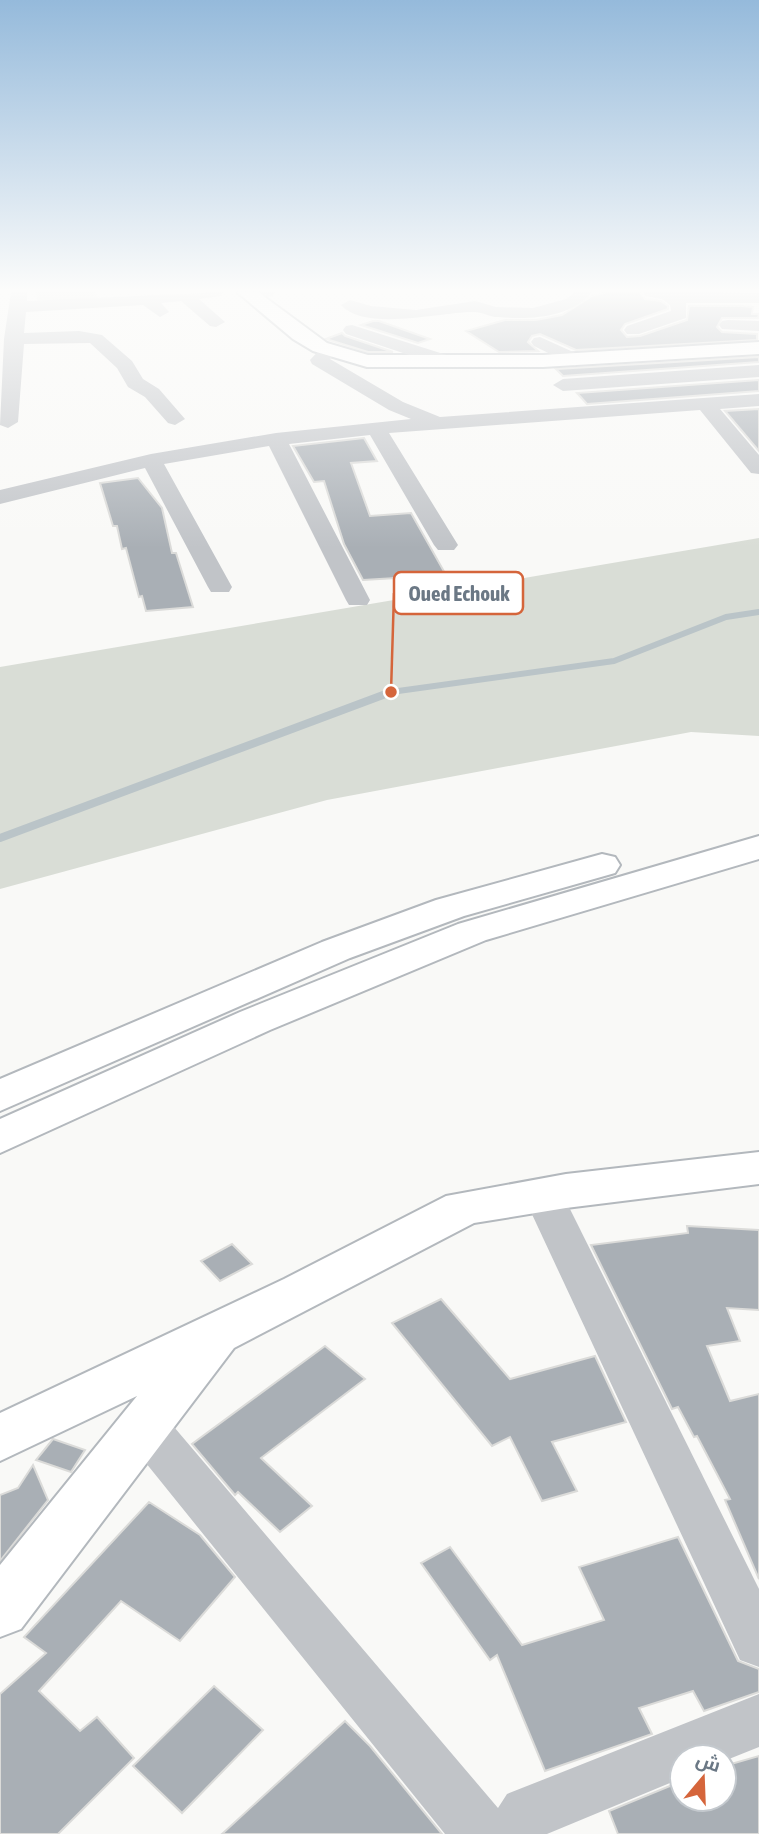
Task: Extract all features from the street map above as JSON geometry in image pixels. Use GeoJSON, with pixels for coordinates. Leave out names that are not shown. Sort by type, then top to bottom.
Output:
{"type":"FeatureCollection","features":[{"type":"Feature","properties":{"kind":"street"},"geometry":{"type":"LineString","coordinates":[[8,422],[11,378]]}},
{"type":"Feature","properties":{"kind":"street"},"geometry":{"type":"LineString","coordinates":[[132,378],[135,383],[152,393],[175,419]]}},
{"type":"Feature","properties":{"kind":"street"},"geometry":{"type":"LineString","coordinates":[[345,378],[396,406],[439,425]]}},
{"type":"Feature","properties":{"kind":"street"},"geometry":{"type":"LineString","coordinates":[[558,378],[586,412]]}},
{"type":"Feature","properties":{"kind":"street"},"geometry":{"type":"LineString","coordinates":[[563,385],[705,378]]}},
{"type":"Feature","properties":{"kind":"street"},"geometry":{"type":"LineString","coordinates":[[0,497],[152,460],[276,439],[376,428],[759,400]]}},
{"type":"Feature","properties":{"kind":"street"},"geometry":{"type":"LineString","coordinates":[[705,404],[759,468]]}},
{"type":"Feature","properties":{"kind":"street"},"geometry":{"type":"LineString","coordinates":[[376,428],[446,545]]}},
{"type":"Feature","properties":{"kind":"street"},"geometry":{"type":"LineString","coordinates":[[729,432],[759,430]]}},
{"type":"Feature","properties":{"kind":"street"},"geometry":{"type":"LineString","coordinates":[[276,439],[358,600]]}},
{"type":"Feature","properties":{"kind":"street"},"geometry":{"type":"LineString","coordinates":[[152,460],[220,587]]}},
{"type":"Feature","properties":{"kind":"street"},"geometry":{"type":"LineString","coordinates":[[0,1096],[335,950],[450,908],[759,820]]}},
{"type":"Feature","properties":{"kind":"street"},"geometry":{"type":"LineString","coordinates":[[0,1137],[255,1021],[472,932],[759,848]]}},
{"type":"Feature","properties":{"kind":"street"},"geometry":{"type":"LineString","coordinates":[[0,1438],[218,1333],[463,1208],[542,1195],[759,1168]]}},
{"type":"Feature","properties":{"kind":"street"},"geometry":{"type":"LineString","coordinates":[[542,1195],[759,1643]]}},
{"type":"Feature","properties":{"kind":"street"},"geometry":{"type":"LineString","coordinates":[[0,1609],[146,1428],[218,1333]]}},
{"type":"Feature","properties":{"kind":"street"},"geometry":{"type":"LineString","coordinates":[[146,1428],[482,1834]]}},
{"type":"Feature","properties":{"kind":"street"},"geometry":{"type":"LineString","coordinates":[[515,1834],[527,1814],[759,1720]]}},
{"type":"Feature","properties":{"kind":"shaded area"},"geometry":{"type":"Polygon","coordinates":[[[759,538],[759,736],[691,732],[327,800],[0,889],[0,667],[759,538]]]}},
{"type":"Feature","properties":{"kind":"building"},"geometry":{"type":"Polygon","coordinates":[[[759,380],[759,391],[587,404],[577,393],[759,380]]]}},
{"type":"Feature","properties":{"kind":"building"},"geometry":{"type":"Polygon","coordinates":[[[759,409],[759,451],[725,411],[759,409]]]}},
{"type":"Feature","properties":{"kind":"building"},"geometry":{"type":"Polygon","coordinates":[[[364,438],[377,461],[351,463],[370,516],[411,513],[446,575],[363,580],[344,544],[324,481],[314,482],[293,446],[364,438]]]}},
{"type":"Feature","properties":{"kind":"building"},"geometry":{"type":"Polygon","coordinates":[[[138,478],[162,508],[172,553],[176,553],[193,607],[146,611],[142,596],[139,597],[126,548],[122,549],[117,526],[113,526],[100,483],[138,478]]]}},
{"type":"Feature","properties":{"kind":"building"},"geometry":{"type":"Polygon","coordinates":[[[687,1226],[759,1230],[759,1310],[727,1308],[740,1341],[707,1346],[730,1401],[759,1394],[759,1579],[725,1500],[730,1499],[697,1436],[694,1437],[678,1407],[672,1409],[591,1245],[688,1233],[687,1226]]]}},
{"type":"Feature","properties":{"kind":"building"},"geometry":{"type":"Polygon","coordinates":[[[232,1244],[252,1264],[220,1281],[201,1261],[232,1244]]]}},
{"type":"Feature","properties":{"kind":"building"},"geometry":{"type":"Polygon","coordinates":[[[441,1299],[510,1379],[595,1356],[626,1422],[552,1442],[577,1491],[542,1501],[510,1437],[492,1446],[392,1323],[441,1299]]]}},
{"type":"Feature","properties":{"kind":"building"},"geometry":{"type":"Polygon","coordinates":[[[325,1346],[365,1379],[261,1458],[312,1506],[280,1532],[238,1492],[235,1495],[192,1444],[325,1346]]]}},
{"type":"Feature","properties":{"kind":"building"},"geometry":{"type":"Polygon","coordinates":[[[53,1439],[85,1450],[71,1472],[36,1460],[53,1439]]]}},
{"type":"Feature","properties":{"kind":"building"},"geometry":{"type":"Polygon","coordinates":[[[33,1465],[48,1500],[0,1561],[0,1495],[18,1488],[33,1465]]]}},
{"type":"Feature","properties":{"kind":"building"},"geometry":{"type":"Polygon","coordinates":[[[149,1502],[200,1535],[235,1577],[180,1641],[121,1601],[39,1691],[80,1731],[97,1717],[134,1758],[58,1834],[0,1834],[0,1694],[46,1653],[24,1637],[149,1502]]]}},
{"type":"Feature","properties":{"kind":"building"},"geometry":{"type":"Polygon","coordinates":[[[678,1537],[738,1661],[759,1669],[759,1692],[704,1711],[693,1691],[639,1708],[652,1734],[545,1771],[497,1655],[490,1660],[421,1563],[450,1547],[522,1645],[604,1620],[579,1567],[678,1537]]]}},
{"type":"Feature","properties":{"kind":"building"},"geometry":{"type":"Polygon","coordinates":[[[214,1686],[263,1730],[182,1813],[133,1766],[214,1686]]]}},
{"type":"Feature","properties":{"kind":"building"},"geometry":{"type":"Polygon","coordinates":[[[345,1721],[370,1746],[442,1834],[222,1834],[345,1721]]]}},
{"type":"Feature","properties":{"kind":"building"},"geometry":{"type":"Polygon","coordinates":[[[759,1756],[759,1834],[618,1834],[609,1811],[668,1787],[668,1813],[738,1813],[738,1762],[759,1756]]]}},
{"type":"Feature","properties":{"kind":"waterway"},"geometry":{"type":"LineString","coordinates":[[379,697],[391,692],[614,661],[726,617],[759,612]]}},
{"type":"Feature","properties":{"kind":"waterway"},"geometry":{"type":"LineString","coordinates":[[0,838],[383,695]]}},
{"type":"Feature","properties":{"kind":"place","name":"Oued Echouk"},"geometry":{"type":"Point","coordinates":[391,692]}}]}
